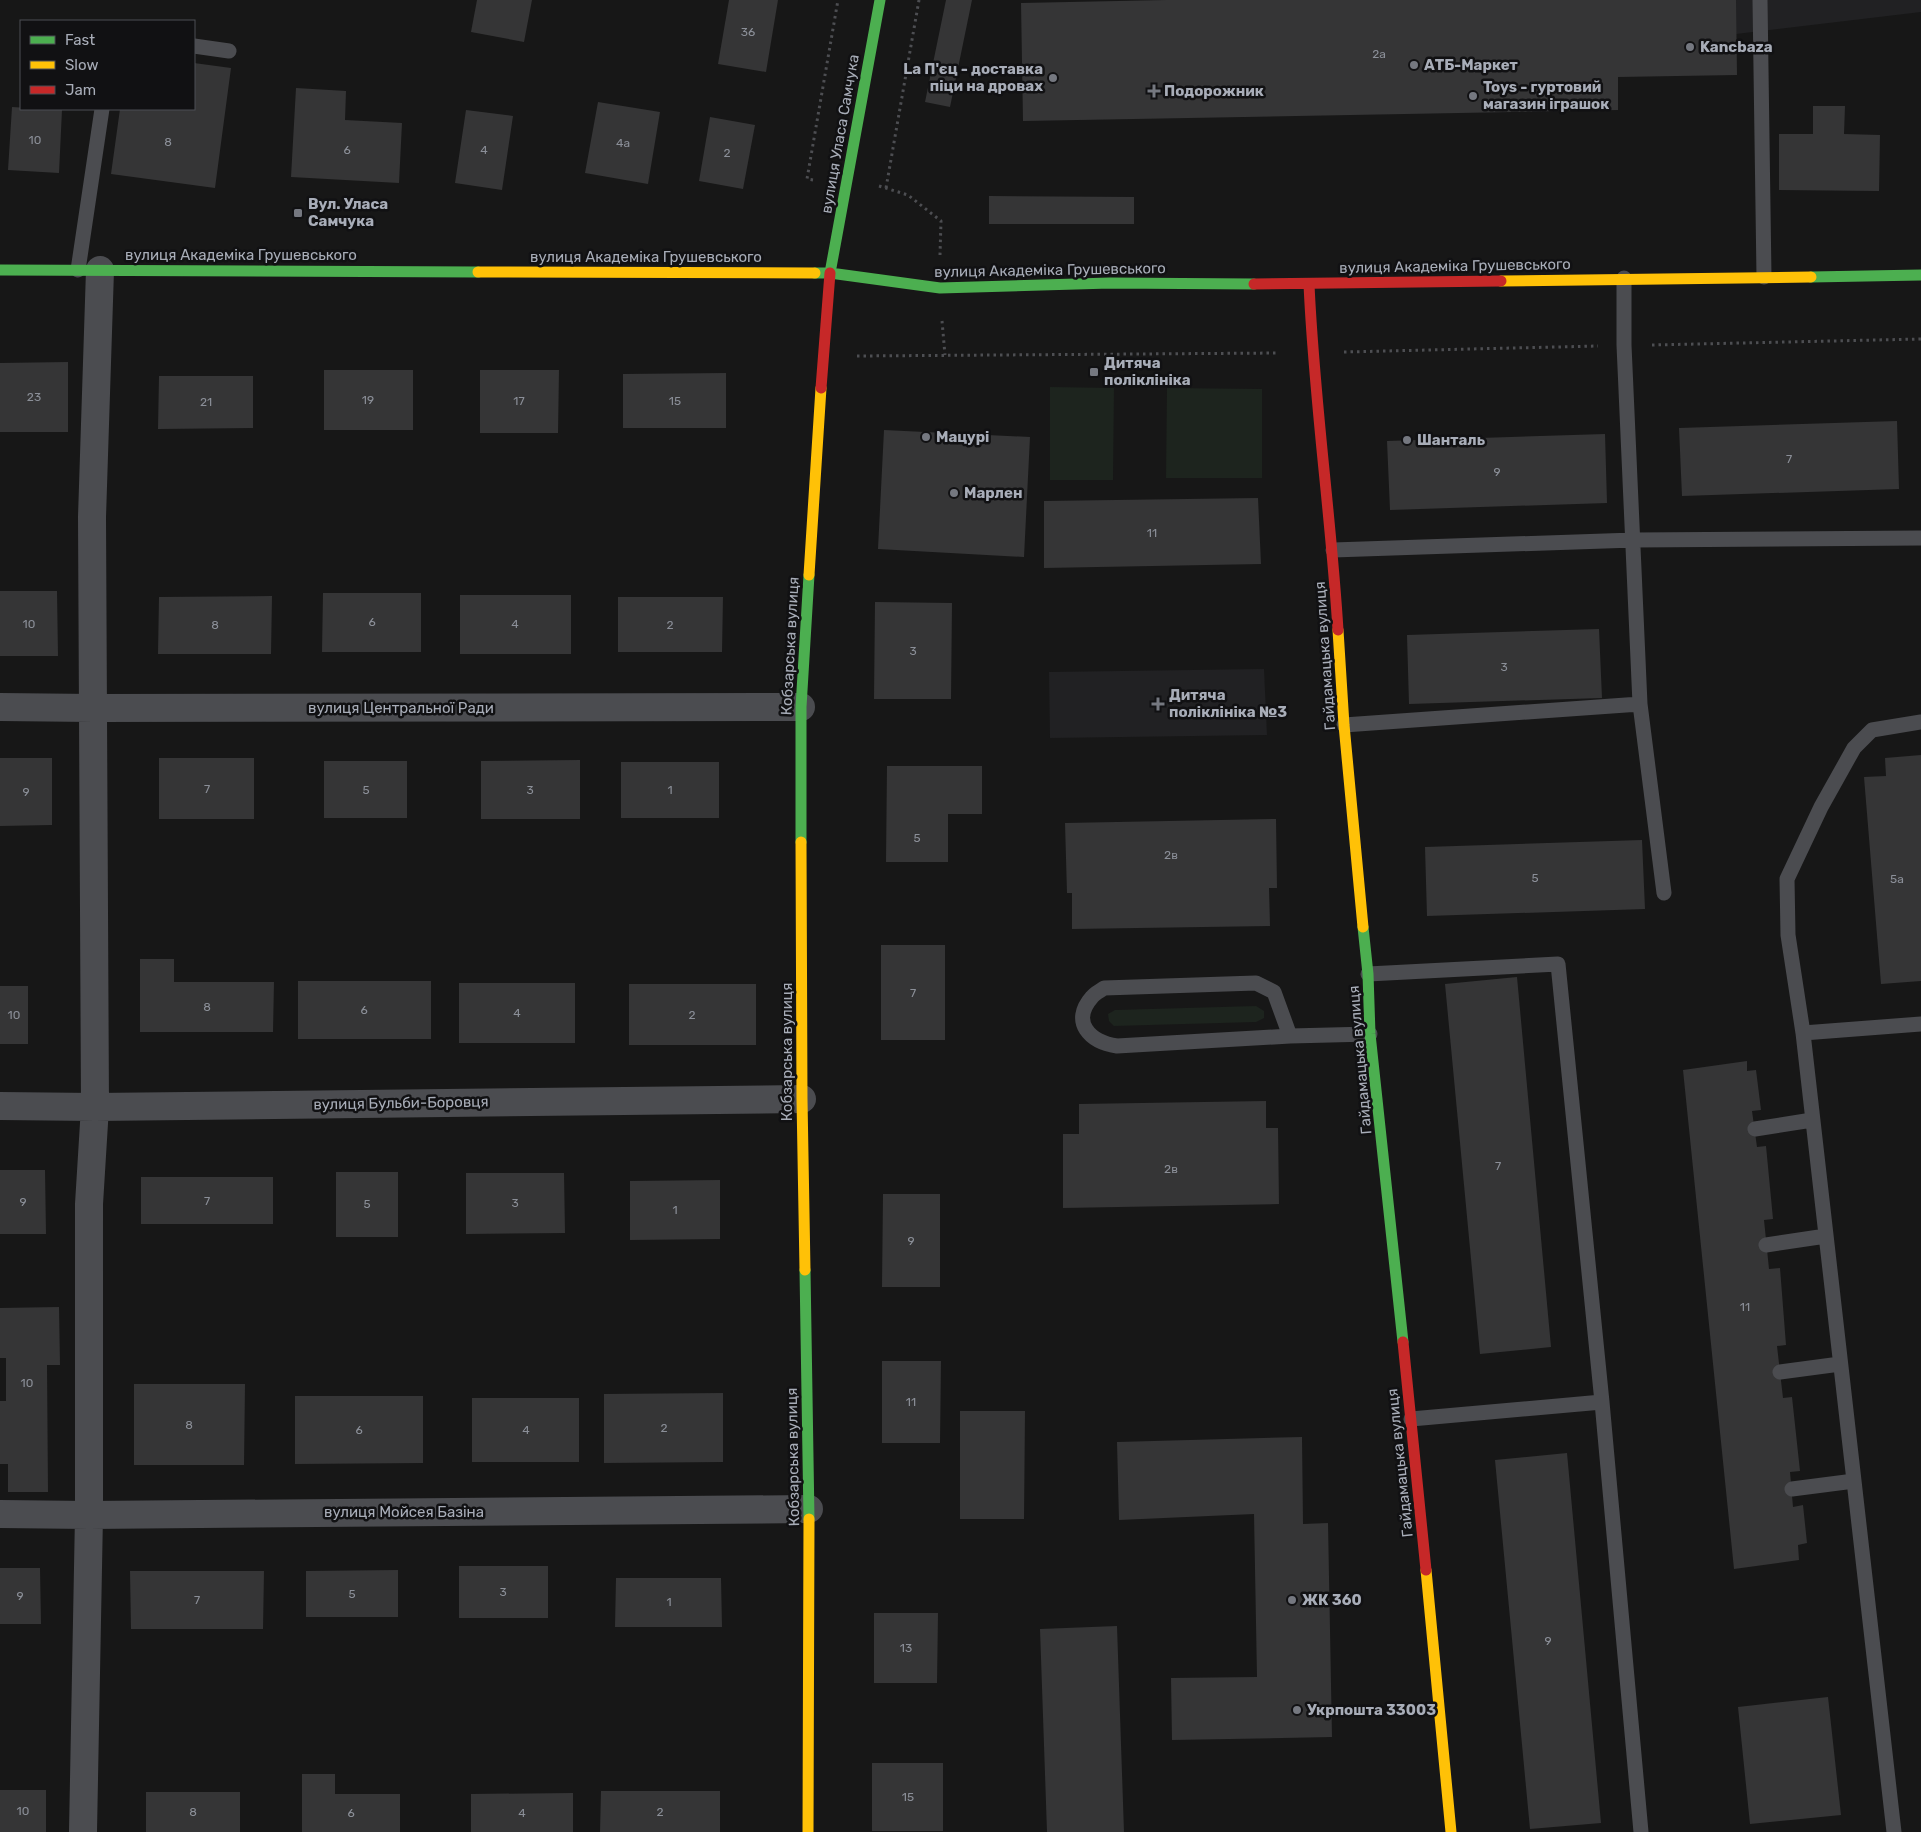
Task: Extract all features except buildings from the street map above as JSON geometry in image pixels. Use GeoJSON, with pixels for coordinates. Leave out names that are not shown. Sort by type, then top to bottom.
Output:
{"type":"FeatureCollection","features":[{"type":"Feature","properties":{"kind":"street","name":"вулиця Уласа Самчука"},"geometry":{"type":"LineString","coordinates":[[830,273],[880,0]]}},
{"type":"Feature","properties":{"kind":"street","name":"вулиця Академіка Грушевського"},"geometry":{"type":"LineString","coordinates":[[0,270],[830,273],[940,288],[1110,283],[1309,284],[1921,275]]}},
{"type":"Feature","properties":{"kind":"street"},"geometry":{"type":"LineString","coordinates":[[83,1832],[89,1515],[90,1204],[96,1107],[89,270]]}},
{"type":"Feature","properties":{"kind":"street","name":"Кобзарська вулиця"},"geometry":{"type":"LineString","coordinates":[[808,1832],[809,1509],[802,1099],[801,707],[830,273]]}},
{"type":"Feature","properties":{"kind":"street","name":"Гайдамацька вулиця"},"geometry":{"type":"LineString","coordinates":[[1309,284],[1312,353],[1333,550],[1344,725],[1368,974],[1370,1034],[1411,1420],[1451,1832]]}},
{"type":"Feature","properties":{"kind":"street","name":"вулиця Центральної Ради"},"geometry":{"type":"LineString","coordinates":[[0,707],[801,707]]}},
{"type":"Feature","properties":{"kind":"street","name":"вулиця Бульби-Боровця"},"geometry":{"type":"LineString","coordinates":[[0,1106],[96,1107],[802,1099]]}},
{"type":"Feature","properties":{"kind":"street","name":"вулиця Мойсея Базіна"},"geometry":{"type":"LineString","coordinates":[[0,1514],[89,1515],[809,1509]]}},
{"type":"Feature","properties":{"kind":"lane"},"geometry":{"type":"LineString","coordinates":[[1760,0],[1764,277]]}},
{"type":"Feature","properties":{"kind":"lane"},"geometry":{"type":"LineString","coordinates":[[195,46],[229,51]]}},
{"type":"Feature","properties":{"kind":"lane"},"geometry":{"type":"LineString","coordinates":[[89,270],[102,110]]}},
{"type":"Feature","properties":{"kind":"lane"},"geometry":{"type":"LineString","coordinates":[[1624,278],[1624,346],[1640,704],[1664,893]]}},
{"type":"Feature","properties":{"kind":"lane"},"geometry":{"type":"LineString","coordinates":[[1333,550],[1634,540],[1921,538]]}},
{"type":"Feature","properties":{"kind":"lane"},"geometry":{"type":"LineString","coordinates":[[1344,725],[1640,704]]}},
{"type":"Feature","properties":{"kind":"lane"},"geometry":{"type":"LineString","coordinates":[[1894,1832],[1803,1033],[1788,935],[1787,879],[1820,808],[1854,748],[1872,730],[1921,722]]}},
{"type":"Feature","properties":{"kind":"lane"},"geometry":{"type":"LineString","coordinates":[[1368,974],[1558,964],[1602,1402],[1641,1832]]}},
{"type":"Feature","properties":{"kind":"lane"},"geometry":{"type":"LineString","coordinates":[[1290,1036],[1274,992],[1256,983],[1104,988],[1092,997],[1083,1012],[1084,1027],[1092,1038],[1103,1044],[1116,1046],[1290,1036],[1370,1034]]}},
{"type":"Feature","properties":{"kind":"lane"},"geometry":{"type":"LineString","coordinates":[[1803,1033],[1921,1024]]}},
{"type":"Feature","properties":{"kind":"lane"},"geometry":{"type":"LineString","coordinates":[[1755,1129],[1812,1120]]}},
{"type":"Feature","properties":{"kind":"lane"},"geometry":{"type":"LineString","coordinates":[[1766,1245],[1826,1236]]}},
{"type":"Feature","properties":{"kind":"lane"},"geometry":{"type":"LineString","coordinates":[[1780,1372],[1840,1364]]}},
{"type":"Feature","properties":{"kind":"lane"},"geometry":{"type":"LineString","coordinates":[[1411,1420],[1602,1402]]}},
{"type":"Feature","properties":{"kind":"lane"},"geometry":{"type":"LineString","coordinates":[[1792,1489],[1854,1481]]}},
{"type":"Feature","properties":{"kind":"path"},"geometry":{"type":"LineString","coordinates":[[838,0],[807,179],[847,185],[880,186],[908,194],[941,221],[940,288],[945,355]]}},
{"type":"Feature","properties":{"kind":"path"},"geometry":{"type":"LineString","coordinates":[[886,188],[919,0]]}},
{"type":"Feature","properties":{"kind":"path"},"geometry":{"type":"LineString","coordinates":[[824,356],[1312,353],[1921,339]]}},
{"type":"Feature","properties":{"kind":"shaded area"},"geometry":{"type":"Polygon","coordinates":[[[1736,0],[1921,0],[1921,12],[1736,34],[1736,0]]]}},
{"type":"Feature","properties":{"kind":"shaded area"},"geometry":{"type":"Polygon","coordinates":[[[1050,387],[1114,388],[1113,480],[1050,480],[1050,387]]]}},
{"type":"Feature","properties":{"kind":"shaded area"},"geometry":{"type":"Polygon","coordinates":[[[1167,388],[1262,389],[1262,478],[1166,478],[1167,388]]]}},
{"type":"Feature","properties":{"kind":"shaded area","name":"Дитяча поліклініка №3"},"geometry":{"type":"Polygon","coordinates":[[[1264,669],[1267,735],[1050,738],[1049,672],[1264,669]]]}},
{"type":"Feature","properties":{"kind":"shaded area"},"geometry":{"type":"Polygon","coordinates":[[[1256,1006],[1264,1011],[1264,1018],[1256,1022],[1114,1026],[1109,1021],[1108,1014],[1115,1010],[1256,1006]]]}},
{"type":"Feature","properties":{"kind":"traffic: fast"},"geometry":{"type":"LineString","coordinates":[[830,273],[880,0]]}},
{"type":"Feature","properties":{"kind":"traffic: fast"},"geometry":{"type":"LineString","coordinates":[[0,270],[478,272]]}},
{"type":"Feature","properties":{"kind":"traffic: fast"},"geometry":{"type":"LineString","coordinates":[[815,273],[830,273],[940,288],[1110,283],[1254,284]]}},
{"type":"Feature","properties":{"kind":"traffic: fast"},"geometry":{"type":"LineString","coordinates":[[1811,277],[1921,275]]}},
{"type":"Feature","properties":{"kind":"traffic: fast"},"geometry":{"type":"LineString","coordinates":[[801,842],[801,707],[809,575]]}},
{"type":"Feature","properties":{"kind":"traffic: fast"},"geometry":{"type":"LineString","coordinates":[[1363,927],[1368,974],[1370,1034],[1403,1342]]}},
{"type":"Feature","properties":{"kind":"traffic: fast"},"geometry":{"type":"LineString","coordinates":[[805,1270],[809,1519]]}},
{"type":"Feature","properties":{"kind":"traffic: slow"},"geometry":{"type":"LineString","coordinates":[[478,272],[815,273]]}},
{"type":"Feature","properties":{"kind":"traffic: slow"},"geometry":{"type":"LineString","coordinates":[[1501,281],[1811,277]]}},
{"type":"Feature","properties":{"kind":"traffic: slow"},"geometry":{"type":"LineString","coordinates":[[809,575],[821,388]]}},
{"type":"Feature","properties":{"kind":"traffic: slow"},"geometry":{"type":"LineString","coordinates":[[1338,630],[1344,725],[1363,927]]}},
{"type":"Feature","properties":{"kind":"traffic: slow"},"geometry":{"type":"LineString","coordinates":[[801,842],[805,1270]]}},
{"type":"Feature","properties":{"kind":"traffic: slow"},"geometry":{"type":"LineString","coordinates":[[808,1832],[809,1519]]}},
{"type":"Feature","properties":{"kind":"traffic: slow"},"geometry":{"type":"LineString","coordinates":[[1426,1570],[1451,1832]]}},
{"type":"Feature","properties":{"kind":"traffic: jam"},"geometry":{"type":"LineString","coordinates":[[821,388],[830,273]]}},
{"type":"Feature","properties":{"kind":"traffic: jam"},"geometry":{"type":"LineString","coordinates":[[1254,284],[1501,281]]}},
{"type":"Feature","properties":{"kind":"traffic: jam"},"geometry":{"type":"LineString","coordinates":[[1309,284],[1311,327],[1338,630]]}},
{"type":"Feature","properties":{"kind":"traffic: jam"},"geometry":{"type":"LineString","coordinates":[[1403,1342],[1426,1570]]}},
{"type":"Feature","properties":{"kind":"place","name":"Kancbaza"},"geometry":{"type":"Point","coordinates":[1690,47]}},
{"type":"Feature","properties":{"kind":"place","name":"АТБ-Маркет"},"geometry":{"type":"Point","coordinates":[1414,65]}},
{"type":"Feature","properties":{"kind":"place","name":"La П'єц - доставка піци на дровах"},"geometry":{"type":"Point","coordinates":[1053,78]}},
{"type":"Feature","properties":{"kind":"place","name":"Подорожник"},"geometry":{"type":"Point","coordinates":[1154,91]}},
{"type":"Feature","properties":{"kind":"place","name":"Toys - гуртовий магазин іграшок"},"geometry":{"type":"Point","coordinates":[1473,96]}},
{"type":"Feature","properties":{"kind":"place","name":"Вул. Уласа Самчука"},"geometry":{"type":"Point","coordinates":[298,213]}},
{"type":"Feature","properties":{"kind":"place","name":"Дитяча поліклініка"},"geometry":{"type":"Point","coordinates":[1094,372]}},
{"type":"Feature","properties":{"kind":"place","name":"Мацурі"},"geometry":{"type":"Point","coordinates":[926,437]}},
{"type":"Feature","properties":{"kind":"place","name":"Шанталь"},"geometry":{"type":"Point","coordinates":[1407,440]}},
{"type":"Feature","properties":{"kind":"place","name":"Марлен"},"geometry":{"type":"Point","coordinates":[954,493]}},
{"type":"Feature","properties":{"kind":"place","name":"Дитяча поліклініка №3"},"geometry":{"type":"Point","coordinates":[1158,704]}},
{"type":"Feature","properties":{"kind":"place","name":"ЖК 360"},"geometry":{"type":"Point","coordinates":[1292,1600]}},
{"type":"Feature","properties":{"kind":"place","name":"Укрпошта 33003"},"geometry":{"type":"Point","coordinates":[1297,1710]}}]}
